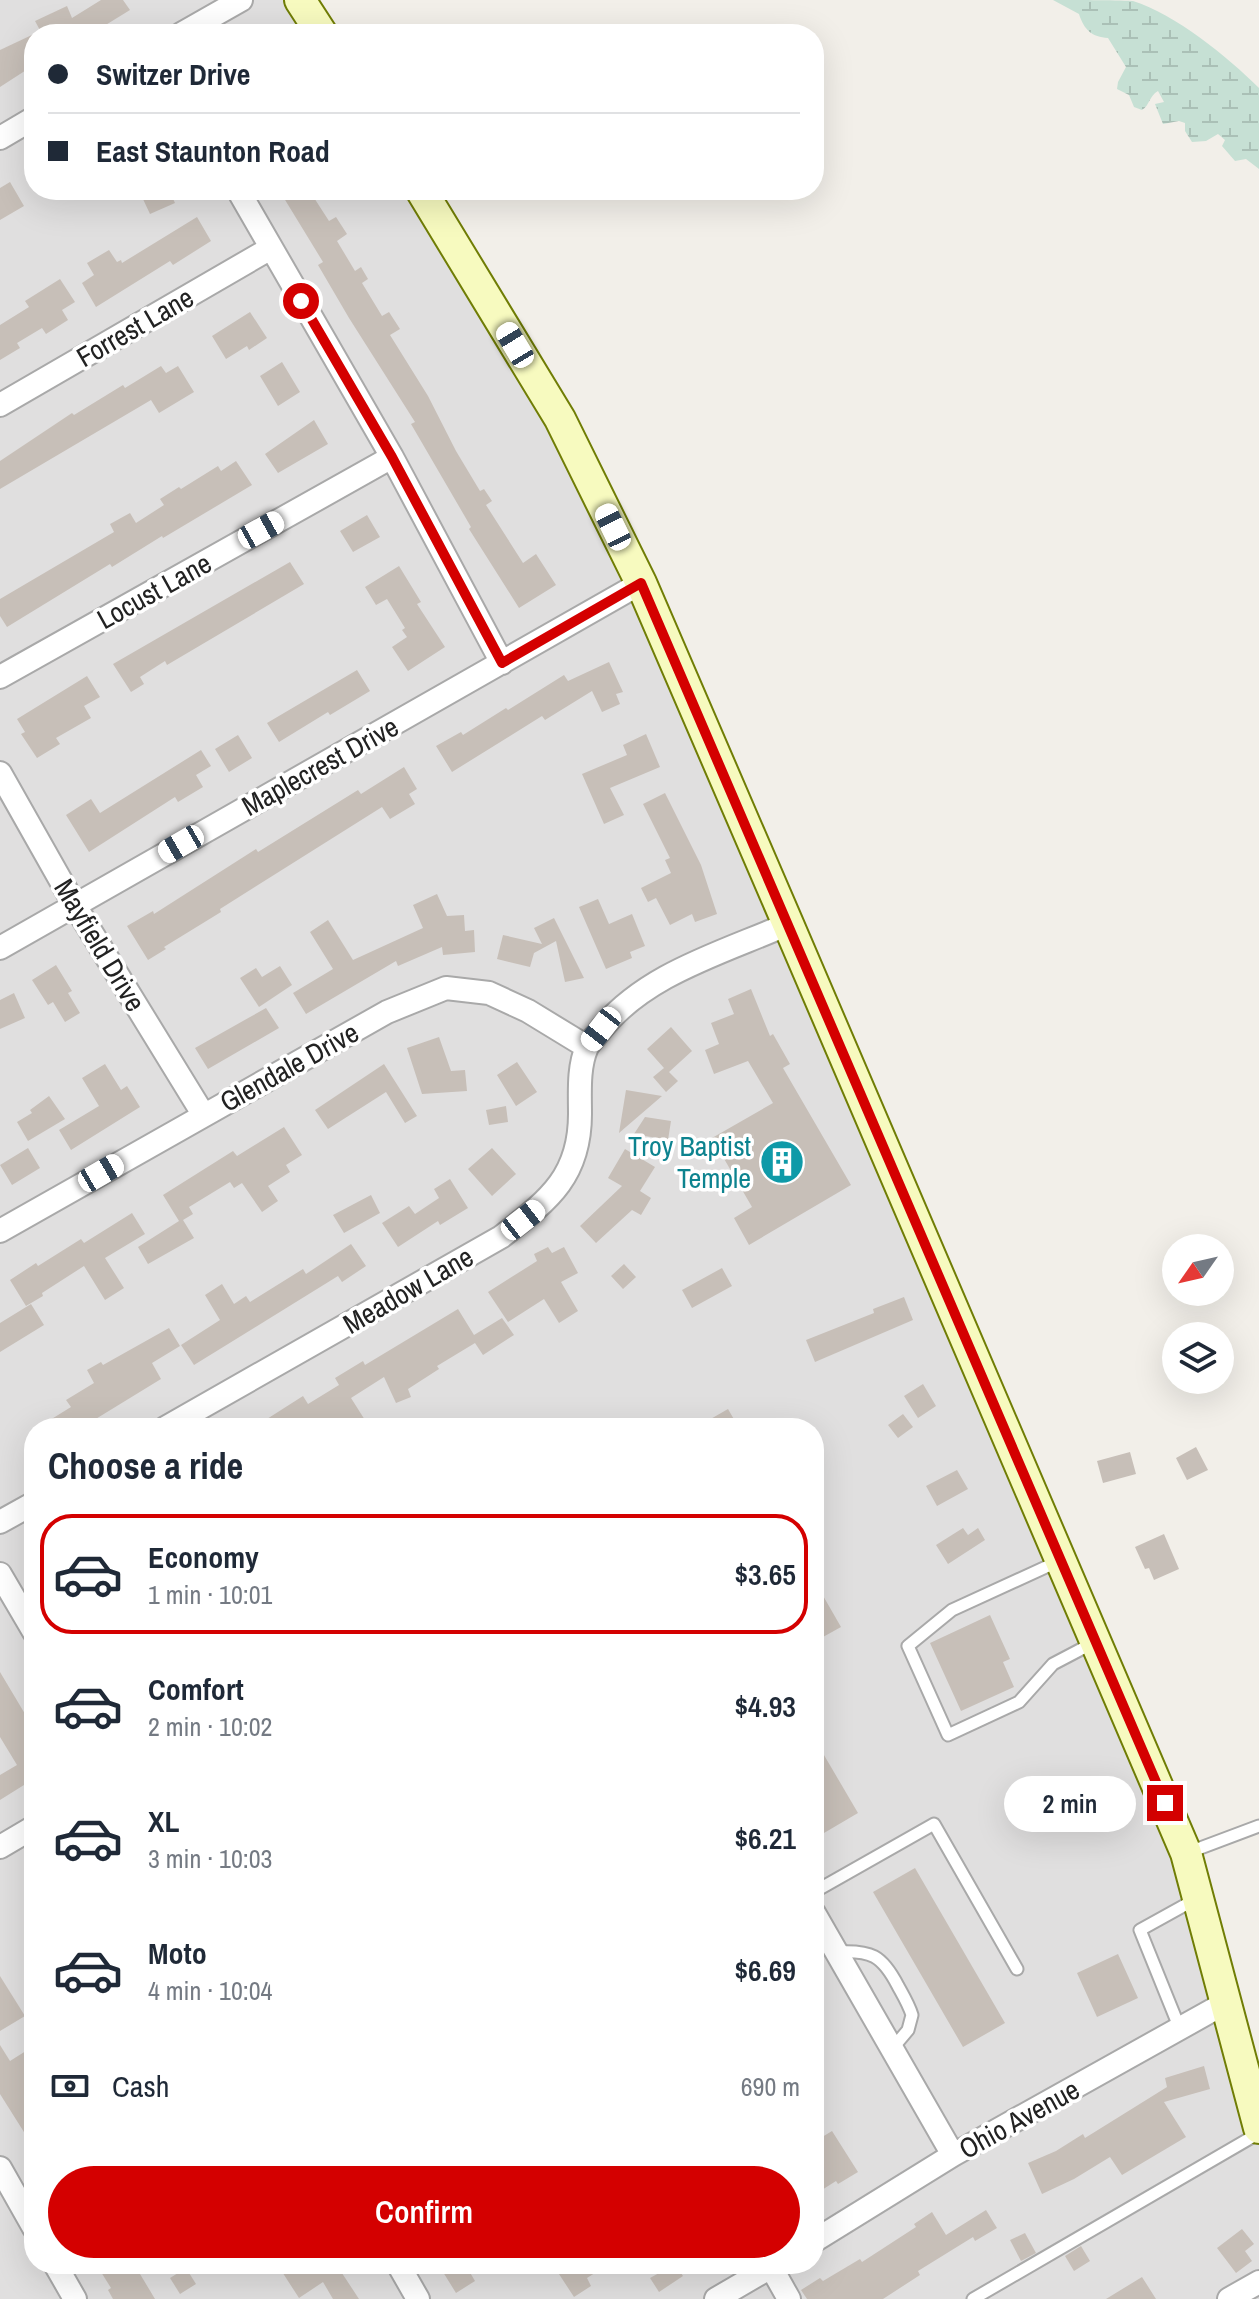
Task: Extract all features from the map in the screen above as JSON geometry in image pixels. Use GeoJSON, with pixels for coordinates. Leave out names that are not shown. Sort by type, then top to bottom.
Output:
{"type":"FeatureCollection","features":[{"type":"Feature","properties":{"kind":"main road"},"geometry":{"type":"LineString","coordinates":[[300,0],[316,24]]}},
{"type":"Feature","properties":{"kind":"main road"},"geometry":{"type":"LineString","coordinates":[[427,200],[560,419],[641,583],[788,924],[1186,1853],[1259,2130]]}},
{"type":"Feature","properties":{"kind":"street"},"geometry":{"type":"LineString","coordinates":[[199,24],[241,0]]}},
{"type":"Feature","properties":{"kind":"street"},"geometry":{"type":"LineString","coordinates":[[0,138],[24,124]]}},
{"type":"Feature","properties":{"kind":"street"},"geometry":{"type":"LineString","coordinates":[[244,200],[392,457],[502,663]]}},
{"type":"Feature","properties":{"kind":"street","name":"Forrest Lane"},"geometry":{"type":"LineString","coordinates":[[0,405],[271,248]]}},
{"type":"Feature","properties":{"kind":"street","name":"Locust Lane"},"geometry":{"type":"LineString","coordinates":[[0,677],[392,457]]}},
{"type":"Feature","properties":{"kind":"street","name":"Maplecrest Drive"},"geometry":{"type":"LineString","coordinates":[[0,948],[641,583]]}},
{"type":"Feature","properties":{"kind":"street","name":"Mayfield Drive"},"geometry":{"type":"LineString","coordinates":[[0,773],[74,904],[203,1114]]}},
{"type":"Feature","properties":{"kind":"street","name":"Meadow Lane"},"geometry":{"type":"LineString","coordinates":[[183,1418],[501,1237],[545,1203],[567,1175],[576,1147],[580,1120],[580,1077],[587,1047],[615,1011],[662,979],[788,924]]}},
{"type":"Feature","properties":{"kind":"street","name":"Glendale Drive"},"geometry":{"type":"LineString","coordinates":[[0,1231],[387,1012],[446,988],[489,993],[528,1011],[587,1047]]}},
{"type":"Feature","properties":{"kind":"street"},"geometry":{"type":"LineString","coordinates":[[0,1522],[24,1509]]}},
{"type":"Feature","properties":{"kind":"street"},"geometry":{"type":"LineString","coordinates":[[0,1574],[24,1615]]}},
{"type":"Feature","properties":{"kind":"street"},"geometry":{"type":"LineString","coordinates":[[0,1847],[24,1833]]}},
{"type":"Feature","properties":{"kind":"street"},"geometry":{"type":"LineString","coordinates":[[824,1930],[953,2155]]}},
{"type":"Feature","properties":{"kind":"street","name":"Ohio Avenue"},"geometry":{"type":"LineString","coordinates":[[824,2235],[953,2155],[1227,2002]]}},
{"type":"Feature","properties":{"kind":"street"},"geometry":{"type":"LineString","coordinates":[[0,2168],[24,2210]]}},
{"type":"Feature","properties":{"kind":"street"},"geometry":{"type":"LineString","coordinates":[[61,2274],[75,2299]]}},
{"type":"Feature","properties":{"kind":"street"},"geometry":{"type":"LineString","coordinates":[[404,2274],[418,2299]]}},
{"type":"Feature","properties":{"kind":"street"},"geometry":{"type":"LineString","coordinates":[[716,2299],[760,2274]]}},
{"type":"Feature","properties":{"kind":"street"},"geometry":{"type":"LineString","coordinates":[[778,2274],[789,2299]]}},
{"type":"Feature","properties":{"kind":"street"},"geometry":{"type":"LineString","coordinates":[[1229,2299],[1259,2282]]}},
{"type":"Feature","properties":{"kind":"lane"},"geometry":{"type":"LineString","coordinates":[[1062,1560],[952,1610],[908,1646],[948,1735],[1019,1702],[1053,1664],[1097,1641]]}},
{"type":"Feature","properties":{"kind":"lane"},"geometry":{"type":"LineString","coordinates":[[824,1886],[934,1824],[1017,1969]]}},
{"type":"Feature","properties":{"kind":"lane"},"geometry":{"type":"LineString","coordinates":[[1186,1853],[1259,1826]]}},
{"type":"Feature","properties":{"kind":"lane"},"geometry":{"type":"LineString","coordinates":[[1180,2029],[1140,1930],[1198,1899]]}},
{"type":"Feature","properties":{"kind":"lane"},"geometry":{"type":"LineString","coordinates":[[837,1952],[863,1951],[880,1959],[889,1969],[912,2015],[908,2030],[892,2049]]}},
{"type":"Feature","properties":{"kind":"lane"},"geometry":{"type":"LineString","coordinates":[[973,2299],[1259,2130]]}},
{"type":"Feature","properties":{"kind":"shaded area"},"geometry":{"type":"Polygon","coordinates":[[[0,0],[300,0],[316,24],[24,24],[24,200],[427,200],[560,419],[1186,1853],[1259,2134],[1259,2299],[0,2299],[0,0]]]}},
{"type":"Feature","properties":{"kind":"green space"},"geometry":{"type":"Polygon","coordinates":[[[1053,0],[1133,1],[1166,16],[1217,50],[1259,88],[1259,169],[1246,159],[1235,161],[1222,146],[1225,140],[1218,134],[1206,141],[1192,142],[1185,131],[1185,123],[1163,124],[1155,104],[1164,102],[1158,91],[1142,110],[1134,107],[1129,95],[1117,89],[1126,67],[1108,38],[1089,32],[1079,14],[1053,0]]]}},
{"type":"Feature","properties":{"kind":"building"},"geometry":{"type":"Polygon","coordinates":[[[101,0],[123,0],[130,10],[107,24],[37,24],[35,21],[67,6],[72,18],[101,0]]]}},
{"type":"Feature","properties":{"kind":"building"},"geometry":{"type":"Polygon","coordinates":[[[24,39],[24,71],[0,87],[0,50],[24,39]]]}},
{"type":"Feature","properties":{"kind":"building"},"geometry":{"type":"Polygon","coordinates":[[[10,182],[24,206],[0,220],[0,188],[10,182]]]}},
{"type":"Feature","properties":{"kind":"building"},"geometry":{"type":"Polygon","coordinates":[[[143,200],[174,200],[175,203],[150,214],[143,200]]]}},
{"type":"Feature","properties":{"kind":"building"},"geometry":{"type":"Polygon","coordinates":[[[285,200],[315,200],[329,221],[336,217],[347,234],[337,241],[355,271],[361,267],[368,279],[362,283],[382,316],[389,312],[400,329],[390,335],[428,396],[480,491],[484,489],[492,501],[486,505],[523,563],[536,554],[556,585],[519,608],[469,529],[471,527],[411,424],[415,422],[318,265],[323,262],[285,200]]]}},
{"type":"Feature","properties":{"kind":"building"},"geometry":{"type":"Polygon","coordinates":[[[197,217],[211,241],[173,265],[170,261],[96,307],[82,283],[94,275],[87,263],[109,250],[117,262],[121,260],[122,263],[197,217]]]}},
{"type":"Feature","properties":{"kind":"building"},"geometry":{"type":"Polygon","coordinates":[[[60,279],[75,302],[62,310],[68,320],[46,334],[42,328],[17,343],[20,348],[0,360],[0,325],[29,307],[25,301],[60,279]]]}},
{"type":"Feature","properties":{"kind":"building"},"geometry":{"type":"Polygon","coordinates":[[[250,312],[267,338],[249,350],[247,346],[226,359],[212,336],[250,312]]]}},
{"type":"Feature","properties":{"kind":"building"},"geometry":{"type":"Polygon","coordinates":[[[282,362],[300,392],[278,406],[260,376],[282,362]]]}},
{"type":"Feature","properties":{"kind":"building"},"geometry":{"type":"Polygon","coordinates":[[[161,366],[166,373],[178,366],[194,392],[159,413],[151,400],[0,489],[0,461],[72,413],[74,415],[161,366]]]}},
{"type":"Feature","properties":{"kind":"building"},"geometry":{"type":"Polygon","coordinates":[[[314,420],[328,444],[278,473],[265,454],[314,420]]]}},
{"type":"Feature","properties":{"kind":"building"},"geometry":{"type":"Polygon","coordinates":[[[236,461],[252,485],[112,567],[110,564],[7,627],[0,616],[0,599],[114,532],[110,524],[130,513],[136,523],[164,505],[160,499],[179,487],[181,489],[218,466],[221,471],[236,461]]]}},
{"type":"Feature","properties":{"kind":"building"},"geometry":{"type":"Polygon","coordinates":[[[367,515],[380,537],[353,552],[340,531],[367,515]]]}},
{"type":"Feature","properties":{"kind":"building"},"geometry":{"type":"Polygon","coordinates":[[[290,562],[304,584],[167,665],[165,661],[140,677],[144,684],[131,692],[113,664],[290,562]]]}},
{"type":"Feature","properties":{"kind":"building"},"geometry":{"type":"Polygon","coordinates":[[[399,566],[421,602],[417,604],[445,647],[408,671],[392,647],[407,637],[402,630],[405,628],[387,599],[376,605],[365,587],[399,566]]]}},
{"type":"Feature","properties":{"kind":"building"},"geometry":{"type":"Polygon","coordinates":[[[609,662],[623,692],[616,694],[620,704],[602,712],[592,691],[545,720],[542,716],[452,772],[436,746],[461,732],[463,735],[564,675],[568,681],[609,662]]]}},
{"type":"Feature","properties":{"kind":"building"},"geometry":{"type":"Polygon","coordinates":[[[357,670],[370,691],[279,742],[267,723],[357,670]]]}},
{"type":"Feature","properties":{"kind":"building"},"geometry":{"type":"Polygon","coordinates":[[[87,676],[100,697],[84,706],[91,718],[56,738],[60,744],[37,758],[21,734],[25,732],[17,719],[87,676]]]}},
{"type":"Feature","properties":{"kind":"building"},"geometry":{"type":"Polygon","coordinates":[[[646,734],[660,767],[610,788],[624,815],[604,824],[582,774],[627,755],[623,745],[646,734]]]}},
{"type":"Feature","properties":{"kind":"building"},"geometry":{"type":"Polygon","coordinates":[[[238,735],[252,758],[229,772],[215,749],[238,735]]]}},
{"type":"Feature","properties":{"kind":"building"},"geometry":{"type":"Polygon","coordinates":[[[201,750],[211,766],[196,775],[203,787],[178,802],[175,797],[89,852],[66,815],[91,799],[100,813],[201,750]]]}},
{"type":"Feature","properties":{"kind":"building"},"geometry":{"type":"Polygon","coordinates":[[[404,767],[417,789],[409,794],[415,804],[390,819],[382,807],[220,909],[221,912],[148,960],[127,926],[153,911],[154,914],[256,849],[258,852],[358,790],[361,794],[404,767]]]}},
{"type":"Feature","properties":{"kind":"building"},"geometry":{"type":"Polygon","coordinates":[[[665,793],[701,865],[717,914],[695,922],[692,914],[670,925],[656,898],[648,902],[641,888],[671,873],[665,860],[670,858],[643,804],[665,793]]]}},
{"type":"Feature","properties":{"kind":"building"},"geometry":{"type":"Polygon","coordinates":[[[437,894],[447,916],[464,915],[465,931],[474,930],[475,952],[443,955],[442,947],[398,966],[396,961],[306,1014],[293,993],[333,969],[310,932],[328,920],[353,960],[423,928],[413,905],[437,894]]]}},
{"type":"Feature","properties":{"kind":"building"},"geometry":{"type":"Polygon","coordinates":[[[598,899],[609,924],[632,914],[645,946],[630,952],[632,958],[606,969],[579,907],[598,899]]]}},
{"type":"Feature","properties":{"kind":"building"},"geometry":{"type":"Polygon","coordinates":[[[554,918],[584,978],[565,982],[556,941],[534,953],[530,967],[497,959],[503,935],[542,944],[534,928],[554,918]]]}},
{"type":"Feature","properties":{"kind":"building"},"geometry":{"type":"Polygon","coordinates":[[[56,965],[72,991],[68,993],[80,1013],[65,1022],[53,1002],[48,1005],[32,980],[56,965]]]}},
{"type":"Feature","properties":{"kind":"building"},"geometry":{"type":"Polygon","coordinates":[[[280,966],[292,985],[259,1007],[240,978],[256,968],[262,977],[280,966]]]}},
{"type":"Feature","properties":{"kind":"building","name":"Troy Baptist Temple"},"geometry":{"type":"Polygon","coordinates":[[[751,989],[770,1036],[773,1034],[790,1064],[783,1068],[851,1185],[749,1245],[734,1218],[752,1207],[712,1138],[773,1103],[748,1061],[714,1074],[705,1050],[719,1044],[711,1023],[734,1014],[728,999],[751,989]]]}},
{"type":"Feature","properties":{"kind":"building"},"geometry":{"type":"Polygon","coordinates":[[[14,993],[25,1018],[0,1029],[0,1000],[14,993]]]}},
{"type":"Feature","properties":{"kind":"building"},"geometry":{"type":"Polygon","coordinates":[[[266,1008],[279,1028],[208,1069],[195,1048],[266,1008]]]}},
{"type":"Feature","properties":{"kind":"building"},"geometry":{"type":"Polygon","coordinates":[[[671,1027],[692,1051],[669,1072],[678,1081],[666,1092],[653,1077],[664,1068],[647,1049],[671,1027]]]}},
{"type":"Feature","properties":{"kind":"building"},"geometry":{"type":"Polygon","coordinates":[[[439,1037],[451,1071],[465,1070],[467,1091],[422,1094],[407,1048],[439,1037]]]}},
{"type":"Feature","properties":{"kind":"building"},"geometry":{"type":"Polygon","coordinates":[[[517,1062],[537,1092],[516,1106],[497,1075],[517,1062]]]}},
{"type":"Feature","properties":{"kind":"building"},"geometry":{"type":"Polygon","coordinates":[[[105,1064],[121,1090],[127,1086],[140,1107],[71,1150],[59,1130],[99,1106],[82,1078],[105,1064]]]}},
{"type":"Feature","properties":{"kind":"building"},"geometry":{"type":"Polygon","coordinates":[[[384,1064],[417,1116],[405,1123],[386,1092],[328,1129],[315,1110],[384,1064]]]}},
{"type":"Feature","properties":{"kind":"building"},"geometry":{"type":"Polygon","coordinates":[[[626,1090],[662,1096],[619,1133],[626,1090]]]}},
{"type":"Feature","properties":{"kind":"building"},"geometry":{"type":"Polygon","coordinates":[[[49,1096],[65,1119],[28,1141],[17,1122],[32,1113],[30,1110],[49,1096]]]}},
{"type":"Feature","properties":{"kind":"building"},"geometry":{"type":"Polygon","coordinates":[[[506,1106],[508,1122],[489,1125],[486,1110],[506,1106]]]}},
{"type":"Feature","properties":{"kind":"building"},"geometry":{"type":"Polygon","coordinates":[[[645,1117],[671,1121],[668,1140],[634,1134],[645,1117]]]}},
{"type":"Feature","properties":{"kind":"building"},"geometry":{"type":"Polygon","coordinates":[[[284,1127],[302,1155],[286,1165],[290,1172],[268,1186],[278,1201],[262,1212],[242,1183],[234,1188],[230,1182],[189,1207],[193,1214],[183,1220],[194,1238],[148,1264],[138,1247],[179,1221],[163,1195],[233,1151],[237,1156],[284,1127]]]}},
{"type":"Feature","properties":{"kind":"building"},"geometry":{"type":"Polygon","coordinates":[[[28,1148],[40,1168],[12,1185],[0,1165],[28,1148]]]}},
{"type":"Feature","properties":{"kind":"building"},"geometry":{"type":"Polygon","coordinates":[[[492,1148],[516,1174],[492,1196],[468,1169],[492,1148]]]}},
{"type":"Feature","properties":{"kind":"building"},"geometry":{"type":"Polygon","coordinates":[[[625,1149],[655,1167],[640,1191],[651,1198],[641,1215],[632,1210],[596,1243],[580,1226],[622,1186],[608,1178],[625,1149]]]}},
{"type":"Feature","properties":{"kind":"building"},"geometry":{"type":"Polygon","coordinates":[[[450,1179],[468,1208],[440,1225],[438,1221],[398,1247],[382,1223],[409,1206],[415,1214],[439,1198],[434,1189],[450,1179]]]}},
{"type":"Feature","properties":{"kind":"building"},"geometry":{"type":"Polygon","coordinates":[[[371,1195],[380,1213],[344,1233],[333,1215],[371,1195]]]}},
{"type":"Feature","properties":{"kind":"building"},"geometry":{"type":"Polygon","coordinates":[[[132,1213],[145,1234],[105,1258],[124,1288],[105,1300],[84,1266],[26,1306],[10,1280],[81,1239],[84,1243],[132,1213]]]}},
{"type":"Feature","properties":{"kind":"building"},"geometry":{"type":"Polygon","coordinates":[[[351,1244],[366,1266],[342,1282],[338,1276],[194,1365],[181,1345],[220,1320],[205,1295],[222,1284],[234,1304],[246,1296],[250,1302],[303,1269],[306,1274],[351,1244]]]}},
{"type":"Feature","properties":{"kind":"building"},"geometry":{"type":"Polygon","coordinates":[[[548,1247],[552,1253],[564,1247],[578,1273],[561,1282],[578,1311],[559,1323],[544,1299],[508,1322],[488,1292],[537,1261],[534,1254],[548,1247]]]}},
{"type":"Feature","properties":{"kind":"building"},"geometry":{"type":"Polygon","coordinates":[[[624,1264],[636,1277],[623,1289],[611,1276],[624,1264]]]}},
{"type":"Feature","properties":{"kind":"building"},"geometry":{"type":"Polygon","coordinates":[[[722,1268],[732,1286],[692,1308],[682,1290],[722,1268]]]}},
{"type":"Feature","properties":{"kind":"building"},"geometry":{"type":"Polygon","coordinates":[[[904,1297],[913,1320],[815,1362],[806,1340],[874,1313],[873,1309],[904,1297]]]}},
{"type":"Feature","properties":{"kind":"building"},"geometry":{"type":"Polygon","coordinates":[[[31,1304],[44,1325],[0,1352],[0,1323],[31,1304]]]}},
{"type":"Feature","properties":{"kind":"building"},"geometry":{"type":"Polygon","coordinates":[[[458,1309],[474,1335],[502,1318],[514,1335],[483,1355],[475,1343],[437,1366],[439,1369],[408,1389],[411,1397],[396,1403],[384,1377],[351,1398],[364,1418],[269,1418],[303,1396],[308,1404],[339,1385],[335,1378],[363,1361],[365,1365],[458,1309]]]}},
{"type":"Feature","properties":{"kind":"building"},"geometry":{"type":"Polygon","coordinates":[[[169,1328],[180,1346],[152,1363],[161,1379],[97,1418],[53,1418],[71,1407],[66,1400],[94,1383],[87,1370],[101,1362],[103,1365],[169,1328]]]}},
{"type":"Feature","properties":{"kind":"building"},"geometry":{"type":"Polygon","coordinates":[[[923,1384],[936,1406],[918,1418],[904,1396],[923,1384]]]}},
{"type":"Feature","properties":{"kind":"building"},"geometry":{"type":"Polygon","coordinates":[[[728,1409],[733,1418],[712,1418],[728,1409]]]}},
{"type":"Feature","properties":{"kind":"building"},"geometry":{"type":"Polygon","coordinates":[[[903,1414],[913,1427],[898,1438],[888,1425],[903,1414]]]}},
{"type":"Feature","properties":{"kind":"building"},"geometry":{"type":"Polygon","coordinates":[[[1196,1447],[1208,1470],[1187,1480],[1176,1458],[1196,1447]]]}},
{"type":"Feature","properties":{"kind":"building"},"geometry":{"type":"Polygon","coordinates":[[[1130,1452],[1136,1474],[1103,1483],[1097,1461],[1130,1452]]]}},
{"type":"Feature","properties":{"kind":"building"},"geometry":{"type":"Polygon","coordinates":[[[957,1470],[968,1489],[937,1506],[926,1486],[957,1470]]]}},
{"type":"Feature","properties":{"kind":"building"},"geometry":{"type":"Polygon","coordinates":[[[963,1528],[968,1535],[978,1528],[985,1540],[948,1564],[936,1545],[963,1528]]]}},
{"type":"Feature","properties":{"kind":"building"},"geometry":{"type":"Polygon","coordinates":[[[1164,1534],[1179,1569],[1154,1580],[1135,1547],[1164,1534]]]}},
{"type":"Feature","properties":{"kind":"building"},"geometry":{"type":"Polygon","coordinates":[[[824,1597],[841,1627],[824,1636],[824,1597]]]}},
{"type":"Feature","properties":{"kind":"building"},"geometry":{"type":"Polygon","coordinates":[[[990,1615],[1010,1659],[1003,1662],[1014,1687],[961,1711],[930,1643],[990,1615]]]}},
{"type":"Feature","properties":{"kind":"building"},"geometry":{"type":"Polygon","coordinates":[[[0,1672],[24,1712],[24,1785],[0,1800],[0,1775],[17,1765],[0,1737],[0,1672]]]}},
{"type":"Feature","properties":{"kind":"building"},"geometry":{"type":"Polygon","coordinates":[[[824,1755],[858,1813],[824,1833],[824,1755]]]}},
{"type":"Feature","properties":{"kind":"building"},"geometry":{"type":"Polygon","coordinates":[[[915,1868],[1005,2023],[963,2047],[873,1892],[915,1868]]]}},
{"type":"Feature","properties":{"kind":"building"},"geometry":{"type":"Polygon","coordinates":[[[1118,1954],[1138,1998],[1097,2017],[1077,1973],[1118,1954]]]}},
{"type":"Feature","properties":{"kind":"building"},"geometry":{"type":"Polygon","coordinates":[[[0,1976],[24,2017],[0,2031],[0,1976]]]}},
{"type":"Feature","properties":{"kind":"building"},"geometry":{"type":"Polygon","coordinates":[[[0,2045],[10,2061],[24,2052],[24,2132],[0,2094],[0,2045]]]}},
{"type":"Feature","properties":{"kind":"building"},"geometry":{"type":"Polygon","coordinates":[[[1204,2066],[1210,2089],[1164,2102],[1186,2137],[1122,2175],[1110,2157],[1042,2194],[1028,2163],[1056,2151],[1083,2134],[1085,2138],[1167,2087],[1165,2078],[1204,2066]]]}},
{"type":"Feature","properties":{"kind":"building"},"geometry":{"type":"Polygon","coordinates":[[[832,2131],[858,2172],[824,2189],[824,2136],[832,2131]]]}},
{"type":"Feature","properties":{"kind":"building"},"geometry":{"type":"Polygon","coordinates":[[[986,2210],[997,2228],[975,2241],[973,2237],[918,2271],[920,2275],[883,2299],[807,2299],[801,2290],[860,2259],[862,2262],[916,2227],[914,2224],[932,2212],[946,2235],[986,2210]]]}},
{"type":"Feature","properties":{"kind":"building"},"geometry":{"type":"Polygon","coordinates":[[[1242,2229],[1254,2244],[1245,2251],[1252,2261],[1236,2273],[1217,2248],[1242,2229]]]}},
{"type":"Feature","properties":{"kind":"building"},"geometry":{"type":"Polygon","coordinates":[[[1025,2233],[1036,2253],[1021,2261],[1010,2240],[1025,2233]]]}},
{"type":"Feature","properties":{"kind":"building"},"geometry":{"type":"Polygon","coordinates":[[[1081,2246],[1090,2261],[1074,2271],[1065,2256],[1081,2246]]]}},
{"type":"Feature","properties":{"kind":"building"},"geometry":{"type":"Polygon","coordinates":[[[102,2274],[140,2274],[155,2299],[113,2299],[108,2290],[111,2288],[102,2274]]]}},
{"type":"Feature","properties":{"kind":"building"},"geometry":{"type":"Polygon","coordinates":[[[176,2274],[190,2274],[196,2284],[180,2294],[170,2278],[176,2274]]]}},
{"type":"Feature","properties":{"kind":"building"},"geometry":{"type":"Polygon","coordinates":[[[283,2274],[343,2274],[359,2299],[333,2299],[323,2282],[299,2298],[283,2274]]]}},
{"type":"Feature","properties":{"kind":"building"},"geometry":{"type":"Polygon","coordinates":[[[444,2274],[471,2274],[475,2281],[456,2293],[444,2274]]]}},
{"type":"Feature","properties":{"kind":"building"},"geometry":{"type":"Polygon","coordinates":[[[559,2274],[593,2274],[587,2278],[591,2286],[574,2297],[559,2274]]]}},
{"type":"Feature","properties":{"kind":"building"},"geometry":{"type":"Polygon","coordinates":[[[657,2274],[683,2276],[659,2292],[650,2278],[657,2274]]]}},
{"type":"Feature","properties":{"kind":"building"},"geometry":{"type":"Polygon","coordinates":[[[1142,2277],[1156,2299],[1106,2299],[1142,2277]]]}},
{"type":"Feature","properties":{"kind":"place","name":"Troy Baptist Temple"},"geometry":{"type":"Point","coordinates":[782,1162]}},
{"type":"Feature","properties":{"kind":"route"},"geometry":{"type":"LineString","coordinates":[[301,301],[392,457],[502,663],[641,583],[1165,1803]]}}]}
